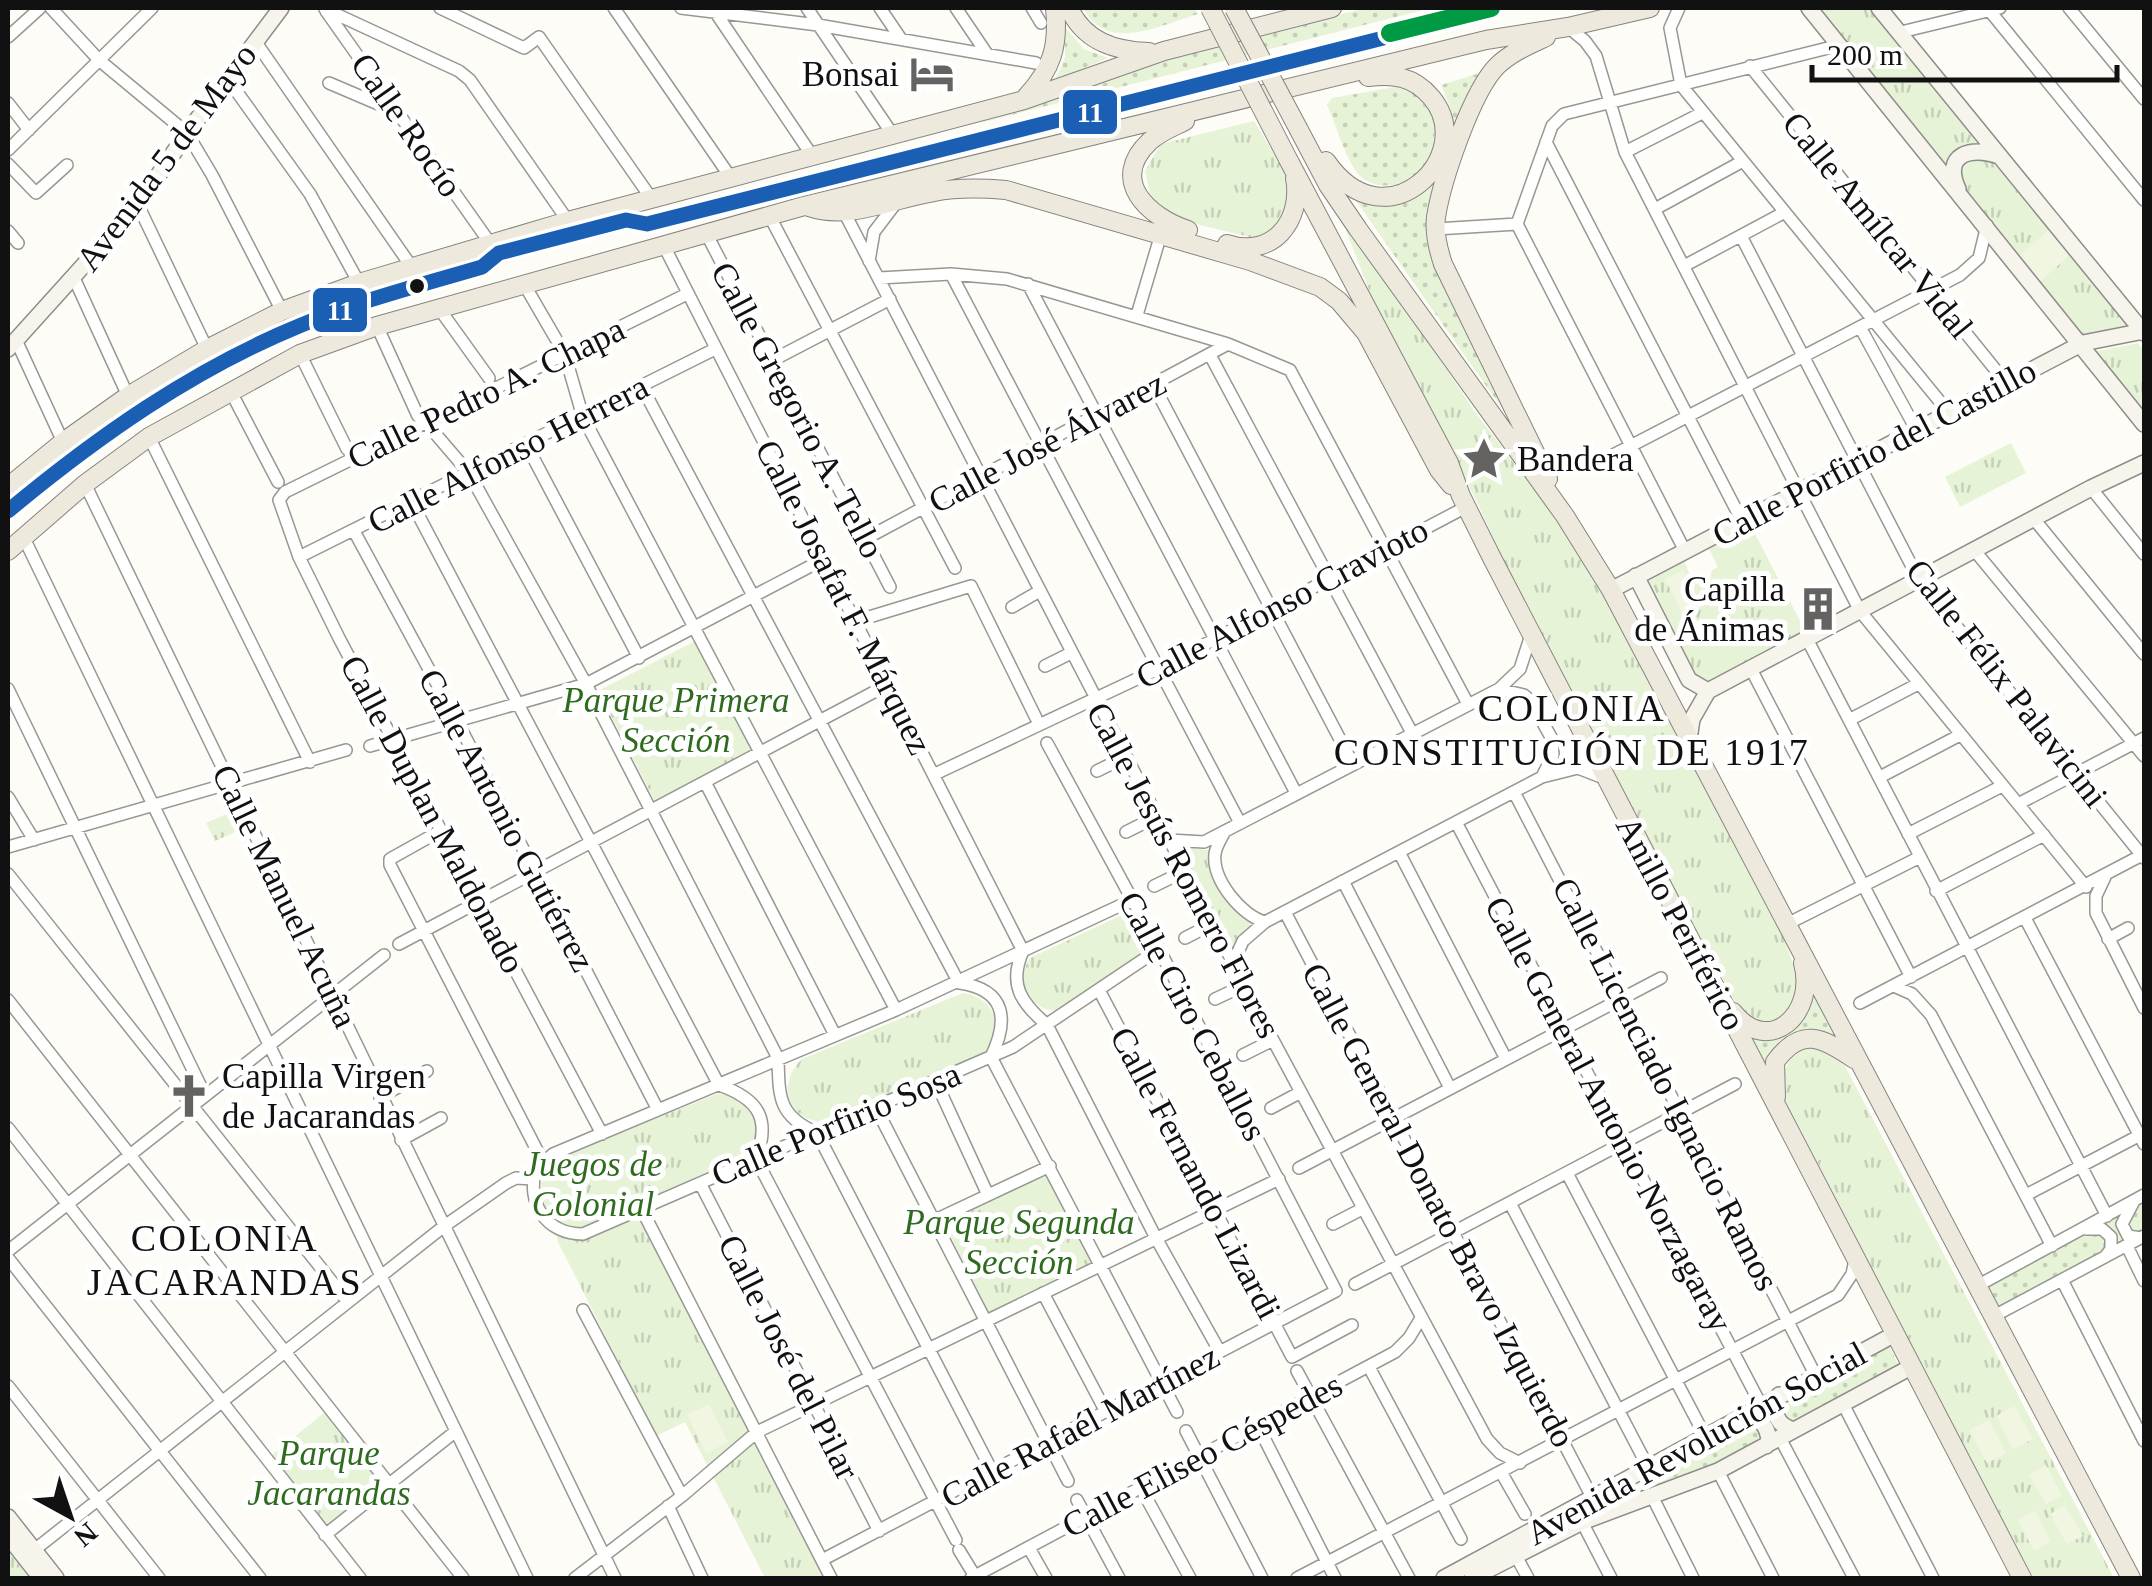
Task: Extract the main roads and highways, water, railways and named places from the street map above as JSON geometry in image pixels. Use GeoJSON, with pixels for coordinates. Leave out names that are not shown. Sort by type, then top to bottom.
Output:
{"type":"FeatureCollection","features":[{"type":"Feature","properties":{"kind":"main road"},"geometry":{"type":"LineString","coordinates":[[1024,100],[1046,74],[1056,52],[1055,8]]}},
{"type":"Feature","properties":{"kind":"main road"},"geometry":{"type":"LineString","coordinates":[[1069,8],[1079,26],[1103,44],[1164,51]]}},
{"type":"Feature","properties":{"kind":"main road","name":"Anillo Periférico"},"geometry":{"type":"LineString","coordinates":[[1210,8],[1449,463],[1463,502],[2022,1578]]}},
{"type":"Feature","properties":{"kind":"main road"},"geometry":{"type":"LineString","coordinates":[[1234,8],[1328,184],[1565,516],[1611,590],[2131,1578]]}},
{"type":"Feature","properties":{"kind":"main road"},"geometry":{"type":"LineString","coordinates":[[8,487],[128,396],[207,350],[282,311],[359,283],[568,220],[1024,100],[1164,51],[1330,8]]}},
{"type":"Feature","properties":{"kind":"main road"},"geometry":{"type":"LineString","coordinates":[[8,550],[84,484],[149,436],[300,354],[377,326],[804,206],[818,210],[840,205],[1336,75],[1650,8]]}},
{"type":"Feature","properties":{"kind":"main road"},"geometry":{"type":"LineString","coordinates":[[1565,516],[1442,264],[1436,216],[1478,89],[1496,66],[1514,52],[1568,27]]}},
{"type":"Feature","properties":{"kind":"main road"},"geometry":{"type":"LineString","coordinates":[[1299,130],[1339,179],[1361,193],[1385,198],[1400,195],[1425,177],[1438,160],[1444,138],[1442,113],[1412,81],[1399,76],[1336,75]]}},
{"type":"Feature","properties":{"kind":"main road"},"geometry":{"type":"LineString","coordinates":[[1207,108],[1160,133],[1141,151],[1134,174],[1140,198],[1153,214],[1169,224],[1235,246],[1256,247],[1279,236],[1292,218],[1297,193],[1288,161]]}},
{"type":"Feature","properties":{"kind":"main road"},"geometry":{"type":"LineString","coordinates":[[840,205],[899,200],[938,191],[1006,190],[1250,260],[1320,287],[1339,301],[1366,334],[1439,470],[1463,502]]}},
{"type":"Feature","properties":{"kind":"main road"},"geometry":{"type":"LineString","coordinates":[[1712,982],[1747,1025],[1773,1029],[1785,1025],[1802,1008],[1806,990],[1798,946]]}},
{"type":"Feature","properties":{"kind":"main road"},"geometry":{"type":"LineString","coordinates":[[1778,1108],[1776,1062],[1795,1042],[1814,1037],[1830,1042],[1858,1062]]}},
{"type":"Feature","properties":{"kind":"place","name":"Bonsai"},"geometry":{"type":"Point","coordinates":[932,74]}},
{"type":"Feature","properties":{"kind":"place","name":"Bandera"},"geometry":{"type":"Point","coordinates":[1484,459]}},
{"type":"Feature","properties":{"kind":"place","name":"Capilla de Ánimas"},"geometry":{"type":"Point","coordinates":[1818,609]}},
{"type":"Feature","properties":{"kind":"place","name":"Capilla Virgen de Jacarandas"},"geometry":{"type":"Point","coordinates":[189,1096]}},
{"type":"Feature","properties":{"kind":"district","name":"COLONIA CONSTITUCIÓN DE 1917"},"geometry":{"type":"Point","coordinates":[1572,730]}},
{"type":"Feature","properties":{"kind":"district","name":"COLONIA JACARANDAS"},"geometry":{"type":"Point","coordinates":[225,1260]}},
{"type":"Feature","properties":{"kind":"park label","name":"Parque Primera Sección"},"geometry":{"type":"Point","coordinates":[676,720]}},
{"type":"Feature","properties":{"kind":"park label","name":"Juegos de Colonial"},"geometry":{"type":"Point","coordinates":[593,1184]}},
{"type":"Feature","properties":{"kind":"park label","name":"Parque Segunda Sección"},"geometry":{"type":"Point","coordinates":[1019,1242]}},
{"type":"Feature","properties":{"kind":"park label","name":"Parque Jacarandas"},"geometry":{"type":"Point","coordinates":[329,1473]}}]}
